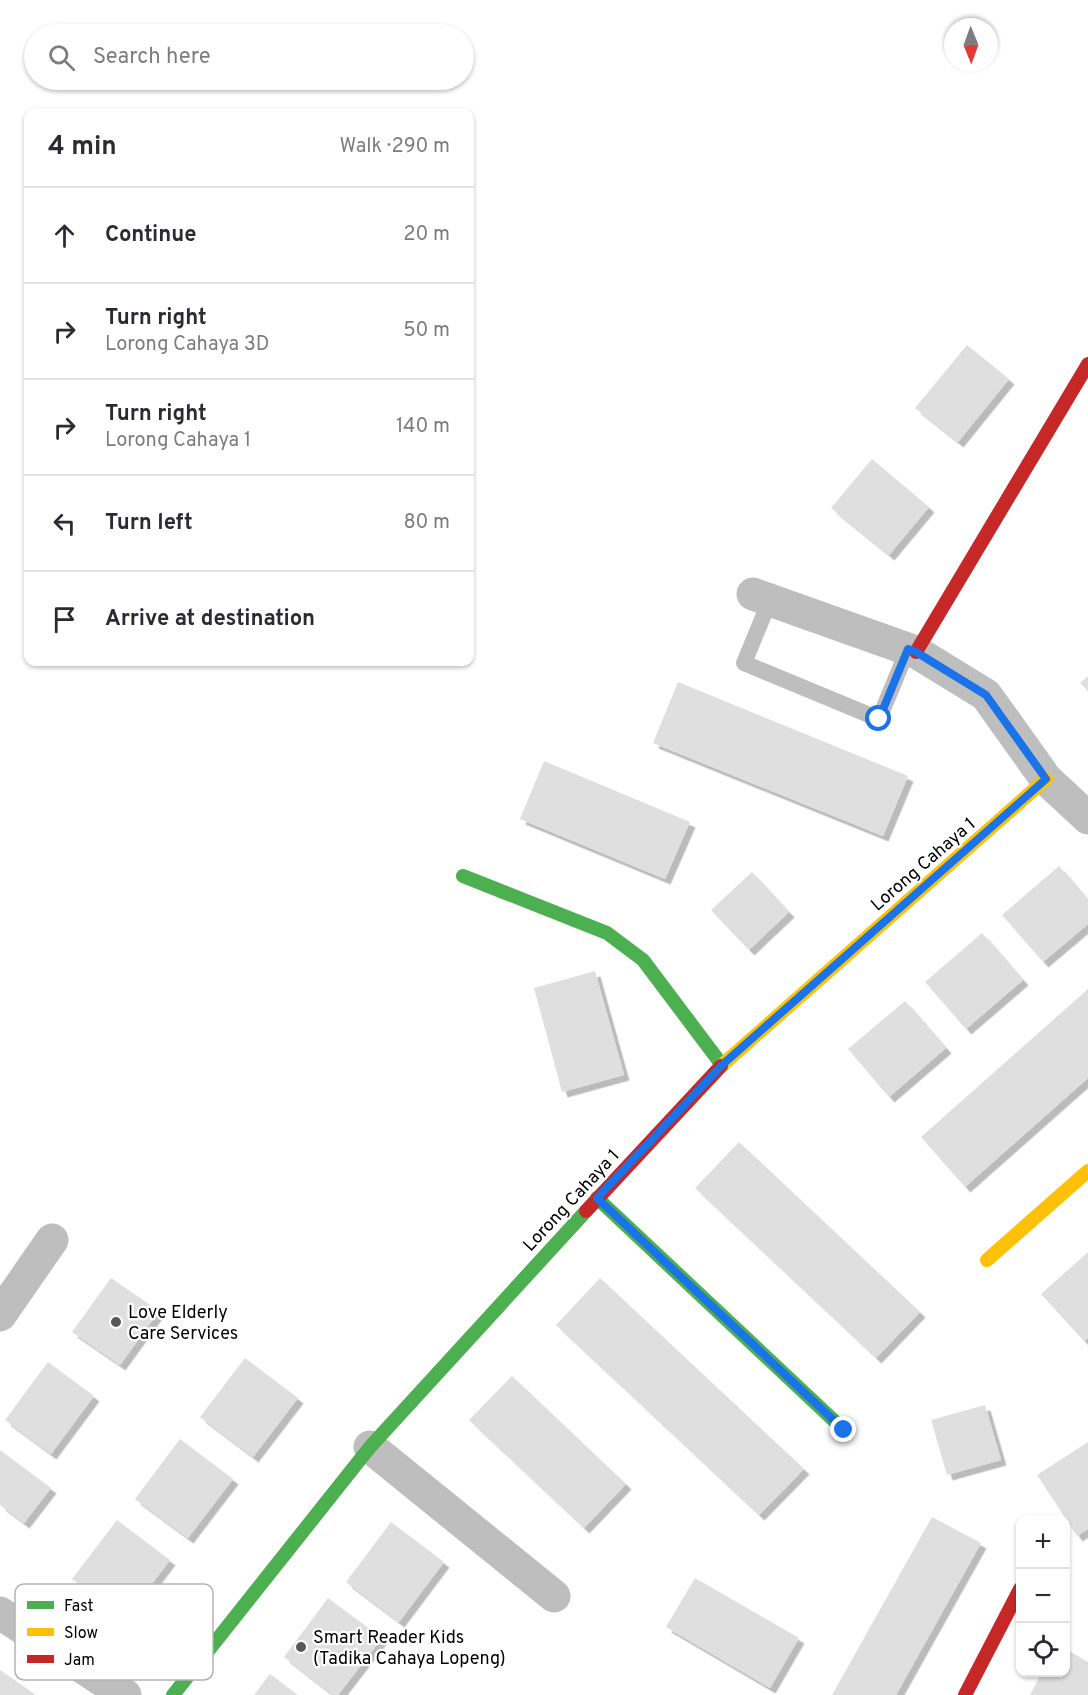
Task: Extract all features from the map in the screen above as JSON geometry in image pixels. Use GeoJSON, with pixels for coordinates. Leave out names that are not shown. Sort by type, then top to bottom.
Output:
{"type":"FeatureCollection","features":[{"type":"Feature","properties":{"kind":"street"},"geometry":{"type":"LineString","coordinates":[[912,651],[1088,364]]}},
{"type":"Feature","properties":{"kind":"street"},"geometry":{"type":"LineString","coordinates":[[762,597],[912,651],[986,695],[1046,779],[1088,818]]}},
{"type":"Feature","properties":{"kind":"street","name":"Lorong Cahaya 1"},"geometry":{"type":"LineString","coordinates":[[213,1645],[370,1448],[597,1198],[722,1065],[1046,779]]}},
{"type":"Feature","properties":{"kind":"street"},"geometry":{"type":"LineString","coordinates":[[463,876],[608,933],[643,960],[722,1065]]}},
{"type":"Feature","properties":{"kind":"street"},"geometry":{"type":"LineString","coordinates":[[987,1260],[1088,1171]]}},
{"type":"Feature","properties":{"kind":"street"},"geometry":{"type":"LineString","coordinates":[[597,1198],[844,1430]]}},
{"type":"Feature","properties":{"kind":"street"},"geometry":{"type":"LineString","coordinates":[[0,1315],[52,1240]]}},
{"type":"Feature","properties":{"kind":"street"},"geometry":{"type":"LineString","coordinates":[[370,1448],[554,1596]]}},
{"type":"Feature","properties":{"kind":"street"},"geometry":{"type":"LineString","coordinates":[[965,1695],[1016,1597]]}},
{"type":"Feature","properties":{"kind":"street"},"geometry":{"type":"LineString","coordinates":[[0,1613],[15,1623]]}},
{"type":"Feature","properties":{"kind":"street"},"geometry":{"type":"LineString","coordinates":[[102,1680],[125,1695]]}},
{"type":"Feature","properties":{"kind":"street","name":"Lorong Cahaya 1"},"geometry":{"type":"LineString","coordinates":[[173,1695],[185,1680]]}},
{"type":"Feature","properties":{"kind":"lane"},"geometry":{"type":"LineString","coordinates":[[762,597],[744,663],[879,719],[912,651]]}},
{"type":"Feature","properties":{"kind":"building"},"geometry":{"type":"Polygon","coordinates":[[[967,345],[1009,379],[958,442],[915,408],[967,345]]]}},
{"type":"Feature","properties":{"kind":"building"},"geometry":{"type":"Polygon","coordinates":[[[872,459],[929,507],[889,555],[831,508],[872,459]]]}},
{"type":"Feature","properties":{"kind":"building"},"geometry":{"type":"Polygon","coordinates":[[[1088,676],[1088,691],[1080,683],[1088,676]]]}},
{"type":"Feature","properties":{"kind":"building"},"geometry":{"type":"Polygon","coordinates":[[[678,682],[908,776],[883,836],[653,743],[678,682]]]}},
{"type":"Feature","properties":{"kind":"building"},"geometry":{"type":"Polygon","coordinates":[[[544,761],[690,822],[665,879],[520,819],[544,761]]]}},
{"type":"Feature","properties":{"kind":"building"},"geometry":{"type":"Polygon","coordinates":[[[1059,866],[1088,900],[1088,924],[1043,962],[1002,915],[1059,866]]]}},
{"type":"Feature","properties":{"kind":"building"},"geometry":{"type":"Polygon","coordinates":[[[752,872],[789,912],[749,950],[711,910],[752,872]]]}},
{"type":"Feature","properties":{"kind":"building"},"geometry":{"type":"Polygon","coordinates":[[[982,933],[1023,980],[966,1029],[925,982],[982,933]]]}},
{"type":"Feature","properties":{"kind":"building"},"geometry":{"type":"Polygon","coordinates":[[[595,971],[624,1075],[562,1092],[534,988],[595,971]]]}},
{"type":"Feature","properties":{"kind":"building"},"geometry":{"type":"Polygon","coordinates":[[[1088,989],[1088,1078],[965,1187],[921,1137],[1088,989]]]}},
{"type":"Feature","properties":{"kind":"building"},"geometry":{"type":"Polygon","coordinates":[[[905,1001],[946,1048],[889,1097],[848,1049],[905,1001]]]}},
{"type":"Feature","properties":{"kind":"building"},"geometry":{"type":"Polygon","coordinates":[[[739,1142],[920,1312],[876,1358],[695,1188],[739,1142]]]}},
{"type":"Feature","properties":{"kind":"building"},"geometry":{"type":"Polygon","coordinates":[[[1088,1252],[1088,1338],[1084,1341],[1041,1294],[1088,1252]]]}},
{"type":"Feature","properties":{"kind":"building","name":"Love Elderly Care Services"},"geometry":{"type":"Polygon","coordinates":[[[111,1278],[159,1311],[120,1365],[72,1332],[111,1278]]]}},
{"type":"Feature","properties":{"kind":"building"},"geometry":{"type":"Polygon","coordinates":[[[600,1278],[804,1469],[759,1515],[556,1325],[600,1278]]]}},
{"type":"Feature","properties":{"kind":"building"},"geometry":{"type":"Polygon","coordinates":[[[245,1358],[298,1398],[253,1457],[200,1417],[245,1358]]]}},
{"type":"Feature","properties":{"kind":"building"},"geometry":{"type":"Polygon","coordinates":[[[48,1362],[94,1396],[51,1454],[5,1420],[48,1362]]]}},
{"type":"Feature","properties":{"kind":"building"},"geometry":{"type":"Polygon","coordinates":[[[512,1376],[626,1484],[584,1528],[469,1420],[512,1376]]]}},
{"type":"Feature","properties":{"kind":"building"},"geometry":{"type":"Polygon","coordinates":[[[985,1405],[1001,1460],[947,1475],[931,1420],[985,1405]]]}},
{"type":"Feature","properties":{"kind":"building"},"geometry":{"type":"Polygon","coordinates":[[[180,1439],[233,1479],[188,1538],[135,1499],[180,1439]]]}},
{"type":"Feature","properties":{"kind":"building"},"geometry":{"type":"Polygon","coordinates":[[[1088,1442],[1088,1529],[1077,1536],[1070,1525],[1070,1515],[1063,1515],[1037,1475],[1088,1442]]]}},
{"type":"Feature","properties":{"kind":"building"},"geometry":{"type":"Polygon","coordinates":[[[0,1450],[51,1488],[24,1523],[0,1505],[0,1450]]]}},
{"type":"Feature","properties":{"kind":"building"},"geometry":{"type":"Polygon","coordinates":[[[932,1517],[981,1543],[896,1695],[832,1695],[932,1517]]]}},
{"type":"Feature","properties":{"kind":"building"},"geometry":{"type":"Polygon","coordinates":[[[117,1520],[170,1560],[152,1584],[79,1584],[72,1579],[117,1520]]]}},
{"type":"Feature","properties":{"kind":"building"},"geometry":{"type":"Polygon","coordinates":[[[391,1522],[444,1562],[399,1622],[346,1582],[391,1522]]]}},
{"type":"Feature","properties":{"kind":"building"},"geometry":{"type":"Polygon","coordinates":[[[695,1578],[799,1638],[770,1688],[666,1627],[695,1578]]]}},
{"type":"Feature","properties":{"kind":"building"},"geometry":{"type":"Polygon","coordinates":[[[328,1598],[382,1638],[338,1695],[333,1695],[284,1657],[328,1598]]]}},
{"type":"Feature","properties":{"kind":"building"},"geometry":{"type":"Polygon","coordinates":[[[1070,1651],[1088,1662],[1088,1695],[1030,1695],[1039,1677],[1070,1677],[1070,1651]]]}},
{"type":"Feature","properties":{"kind":"building"},"geometry":{"type":"Polygon","coordinates":[[[0,1670],[36,1695],[0,1695],[0,1670]]]}},
{"type":"Feature","properties":{"kind":"building"},"geometry":{"type":"Polygon","coordinates":[[[270,1674],[298,1695],[254,1695],[270,1674]]]}},
{"type":"Feature","properties":{"kind":"traffic: fast"},"geometry":{"type":"LineString","coordinates":[[463,876],[607,933],[643,960],[722,1065]]}},
{"type":"Feature","properties":{"kind":"traffic: fast"},"geometry":{"type":"LineString","coordinates":[[597,1198],[844,1430]]}},
{"type":"Feature","properties":{"kind":"traffic: fast"},"geometry":{"type":"LineString","coordinates":[[213,1645],[370,1447],[586,1211]]}},
{"type":"Feature","properties":{"kind":"traffic: fast"},"geometry":{"type":"LineString","coordinates":[[173,1695],[185,1680]]}},
{"type":"Feature","properties":{"kind":"traffic: slow"},"geometry":{"type":"LineString","coordinates":[[721,1066],[1046,779]]}},
{"type":"Feature","properties":{"kind":"traffic: slow"},"geometry":{"type":"LineString","coordinates":[[987,1260],[1088,1171]]}},
{"type":"Feature","properties":{"kind":"traffic: jam"},"geometry":{"type":"LineString","coordinates":[[916,652],[1088,364]]}},
{"type":"Feature","properties":{"kind":"traffic: jam"},"geometry":{"type":"LineString","coordinates":[[586,1211],[721,1066]]}},
{"type":"Feature","properties":{"kind":"traffic: jam"},"geometry":{"type":"LineString","coordinates":[[965,1695],[1016,1597]]}},
{"type":"Feature","properties":{"kind":"place","name":"Love Elderly Care Services"},"geometry":{"type":"Point","coordinates":[116,1322]}},
{"type":"Feature","properties":{"kind":"place","name":"Smart Reader Kids (Tadika Cahaya Lopeng)"},"geometry":{"type":"Point","coordinates":[301,1647]}},
{"type":"Feature","properties":{"kind":"route"},"geometry":{"type":"LineString","coordinates":[[844,1430],[597,1198],[722,1065],[1046,779],[986,695],[908,649],[879,719]]}}]}
